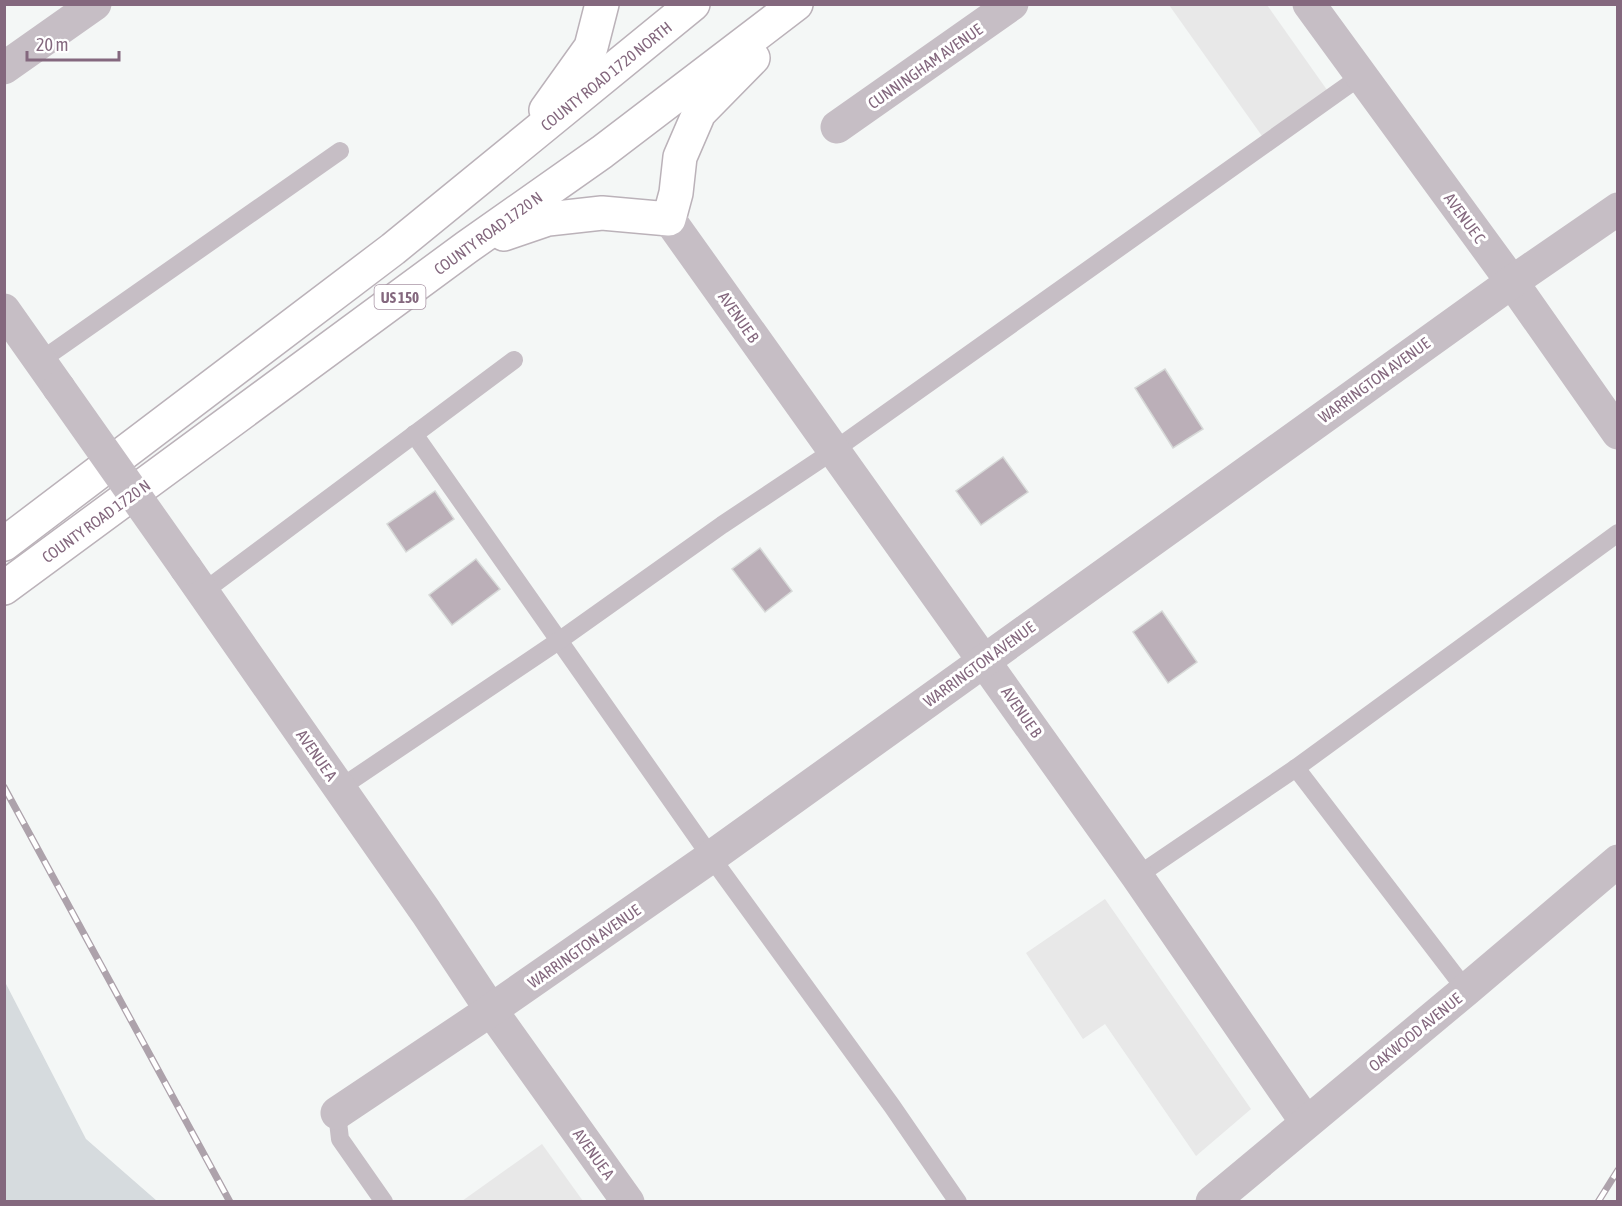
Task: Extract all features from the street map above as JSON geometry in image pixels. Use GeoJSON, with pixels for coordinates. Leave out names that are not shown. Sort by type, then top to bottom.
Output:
{"type":"FeatureCollection","features":[{"type":"Feature","properties":{"kind":"main road"},"geometry":{"type":"LineString","coordinates":[[519,147],[591,47],[602,4]]}},
{"type":"Feature","properties":{"kind":"main road","name":"COUNTY ROAD 1720 NORTH"},"geometry":{"type":"LineString","coordinates":[[519,147],[693,4]]}},
{"type":"Feature","properties":{"kind":"main road","name":"COUNTY ROAD 1720 N"},"geometry":{"type":"LineString","coordinates":[[4,588],[467,247],[602,152],[796,4]]}},
{"type":"Feature","properties":{"kind":"main road"},"geometry":{"type":"LineString","coordinates":[[467,247],[548,219],[602,213],[669,219],[676,193],[680,158],[699,113],[804,4]]}},
{"type":"Feature","properties":{"kind":"main road","name":"US 150"},"geometry":{"type":"LineString","coordinates":[[4,544],[393,249],[519,147]]}},
{"type":"Feature","properties":{"kind":"street"},"geometry":{"type":"LineString","coordinates":[[4,68],[94,4]]}},
{"type":"Feature","properties":{"kind":"street","name":"CUNNINGHAM AVENUE"},"geometry":{"type":"LineString","coordinates":[[837,127],[1012,4]]}},
{"type":"Feature","properties":{"kind":"street","name":"AVENUE C"},"geometry":{"type":"LineString","coordinates":[[1309,4],[1512,282],[1617,433]]}},
{"type":"Feature","properties":{"kind":"street","name":"WARRINGTON AVENUE"},"geometry":{"type":"LineString","coordinates":[[337,1113],[491,1010],[711,857],[1617,208]]}},
{"type":"Feature","properties":{"kind":"street","name":"AVENUE B"},"geometry":{"type":"LineString","coordinates":[[669,219],[833,451],[985,659],[1306,1122]]}},
{"type":"Feature","properties":{"kind":"street","name":"AVENUE A"},"geometry":{"type":"LineString","coordinates":[[4,310],[340,788],[491,1010],[628,1202]]}},
{"type":"Feature","properties":{"kind":"street","name":"OAKWOOD AVENUE"},"geometry":{"type":"LineString","coordinates":[[1212,1202],[1617,861]]}},
{"type":"Feature","properties":{"kind":"lane"},"geometry":{"type":"LineString","coordinates":[[340,788],[560,640],[722,525],[833,451],[1361,76]]}},
{"type":"Feature","properties":{"kind":"lane"},"geometry":{"type":"LineString","coordinates":[[40,361],[340,152]]}},
{"type":"Feature","properties":{"kind":"lane"},"geometry":{"type":"LineString","coordinates":[[194,580],[414,434],[514,360]]}},
{"type":"Feature","properties":{"kind":"lane"},"geometry":{"type":"LineString","coordinates":[[414,434],[711,857],[892,1106],[958,1202]]}},
{"type":"Feature","properties":{"kind":"lane"},"geometry":{"type":"LineString","coordinates":[[1137,876],[1296,768],[1617,533]]}},
{"type":"Feature","properties":{"kind":"lane"},"geometry":{"type":"LineString","coordinates":[[1296,768],[1466,990]]}},
{"type":"Feature","properties":{"kind":"lane"},"geometry":{"type":"LineString","coordinates":[[337,1113],[340,1139],[384,1202]]}},
{"type":"Feature","properties":{"kind":"shaded area"},"geometry":{"type":"Polygon","coordinates":[[[1169,5],[1267,5],[1332,97],[1267,143],[1169,5]]]}},
{"type":"Feature","properties":{"kind":"shaded area"},"geometry":{"type":"Polygon","coordinates":[[[1105,899],[1251,1109],[1196,1156],[1105,1024],[1083,1039],[1026,953],[1105,899]]]}},
{"type":"Feature","properties":{"kind":"shaded area"},"geometry":{"type":"Polygon","coordinates":[[[5,982],[86,1139],[157,1201],[5,1201],[5,982]]]}},
{"type":"Feature","properties":{"kind":"shaded area"},"geometry":{"type":"Polygon","coordinates":[[[542,1144],[583,1201],[462,1201],[542,1144]]]}},
{"type":"Feature","properties":{"kind":"building"},"geometry":{"type":"Polygon","coordinates":[[[1165,369],[1203,429],[1173,448],[1135,388],[1165,369]]]}},
{"type":"Feature","properties":{"kind":"building"},"geometry":{"type":"Polygon","coordinates":[[[1003,457],[1028,492],[981,525],[956,491],[1003,457]]]}},
{"type":"Feature","properties":{"kind":"building"},"geometry":{"type":"Polygon","coordinates":[[[435,491],[454,519],[406,552],[387,524],[435,491]]]}},
{"type":"Feature","properties":{"kind":"building"},"geometry":{"type":"Polygon","coordinates":[[[760,548],[792,591],[765,612],[732,569],[760,548]]]}},
{"type":"Feature","properties":{"kind":"building"},"geometry":{"type":"Polygon","coordinates":[[[476,559],[500,589],[452,625],[429,595],[476,559]]]}},
{"type":"Feature","properties":{"kind":"building"},"geometry":{"type":"Polygon","coordinates":[[[1162,611],[1197,662],[1168,683],[1133,632],[1162,611]]]}},
{"type":"Feature","properties":{"kind":"railway"},"geometry":{"type":"LineString","coordinates":[[4,787],[230,1202]]}},
{"type":"Feature","properties":{"kind":"railway"},"geometry":{"type":"LineString","coordinates":[[1598,1202],[1618,1170]]}}]}
